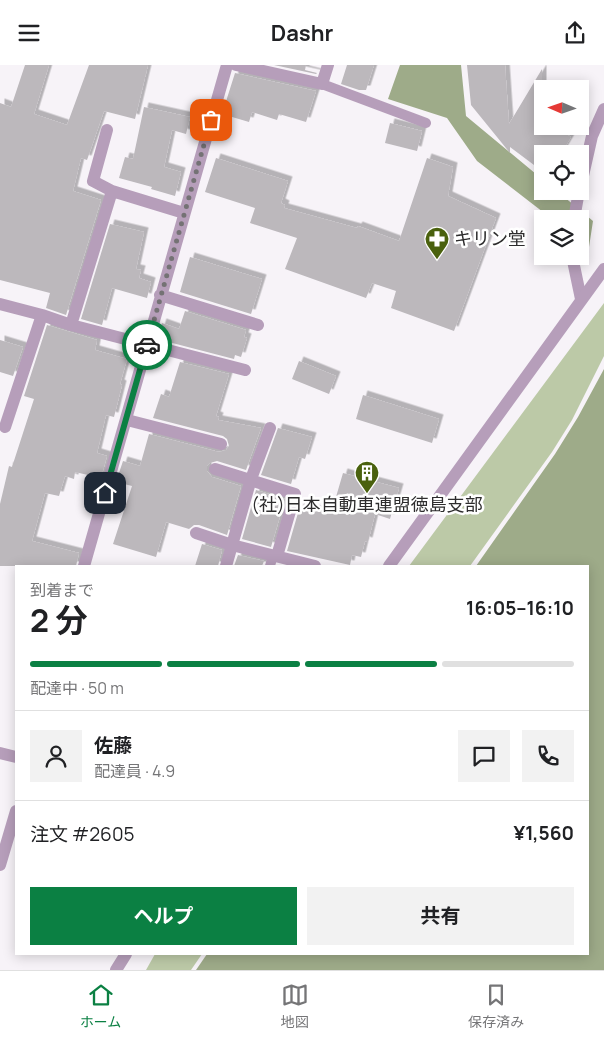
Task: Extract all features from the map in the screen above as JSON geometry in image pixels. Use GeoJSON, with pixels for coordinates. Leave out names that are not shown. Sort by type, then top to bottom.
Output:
{"type":"FeatureCollection","features":[{"type":"Feature","properties":{"kind":"street"},"geometry":{"type":"LineString","coordinates":[[84,565],[227,65]]}},
{"type":"Feature","properties":{"kind":"street"},"geometry":{"type":"LineString","coordinates":[[236,65],[322,84],[328,65]]}},
{"type":"Feature","properties":{"kind":"street"},"geometry":{"type":"LineString","coordinates":[[589,149],[592,136],[604,109]]}},
{"type":"Feature","properties":{"kind":"street"},"geometry":{"type":"LineString","coordinates":[[107,130],[93,181],[112,191],[184,213]]}},
{"type":"Feature","properties":{"kind":"street"},"geometry":{"type":"LineString","coordinates":[[71,325],[112,191]]}},
{"type":"Feature","properties":{"kind":"street"},"geometry":{"type":"LineString","coordinates":[[574,265],[581,299]]}},
{"type":"Feature","properties":{"kind":"street"},"geometry":{"type":"LineString","coordinates":[[390,565],[604,269]]}},
{"type":"Feature","properties":{"kind":"street"},"geometry":{"type":"LineString","coordinates":[[160,295],[258,325]]}},
{"type":"Feature","properties":{"kind":"street"},"geometry":{"type":"LineString","coordinates":[[0,304],[71,325],[246,370]]}},
{"type":"Feature","properties":{"kind":"street"},"geometry":{"type":"LineString","coordinates":[[5,427],[42,315]]}},
{"type":"Feature","properties":{"kind":"street"},"geometry":{"type":"LineString","coordinates":[[127,419],[221,444]]}},
{"type":"Feature","properties":{"kind":"street"},"geometry":{"type":"LineString","coordinates":[[226,565],[251,479],[270,428]]}},
{"type":"Feature","properties":{"kind":"street"},"geometry":{"type":"LineString","coordinates":[[215,469],[295,494],[273,559]]}},
{"type":"Feature","properties":{"kind":"street"},"geometry":{"type":"LineString","coordinates":[[196,533],[273,559],[309,565]]}},
{"type":"Feature","properties":{"kind":"street"},"geometry":{"type":"LineString","coordinates":[[0,753],[15,757]]}},
{"type":"Feature","properties":{"kind":"street"},"geometry":{"type":"LineString","coordinates":[[0,865],[15,814]]}},
{"type":"Feature","properties":{"kind":"street"},"geometry":{"type":"LineString","coordinates":[[116,970],[125,955]]}},
{"type":"Feature","properties":{"kind":"lane"},"geometry":{"type":"LineString","coordinates":[[322,84],[426,123]]}},
{"type":"Feature","properties":{"kind":"shaded area"},"geometry":{"type":"Polygon","coordinates":[[[400,65],[461,65],[466,116],[534,172],[534,200],[568,200],[580,210],[540,210],[477,161],[447,118],[388,99],[400,65]]]}},
{"type":"Feature","properties":{"kind":"shaded area"},"geometry":{"type":"Polygon","coordinates":[[[589,218],[593,221],[589,247],[589,218]]]}},
{"type":"Feature","properties":{"kind":"shaded area"},"geometry":{"type":"Polygon","coordinates":[[[604,303],[604,356],[572,420],[552,452],[471,565],[410,565],[604,303]]]}},
{"type":"Feature","properties":{"kind":"shaded area"},"geometry":{"type":"Polygon","coordinates":[[[604,369],[604,970],[196,970],[206,955],[589,955],[589,565],[477,565],[555,454],[604,369]]]}},
{"type":"Feature","properties":{"kind":"shaded area"},"geometry":{"type":"Polygon","coordinates":[[[154,955],[201,955],[191,970],[146,970],[154,955]]]}},
{"type":"Feature","properties":{"kind":"building"},"geometry":{"type":"Polygon","coordinates":[[[25,65],[49,65],[34,114],[67,125],[89,65],[148,65],[135,119],[104,111],[87,160],[81,158],[73,191],[101,200],[66,315],[46,308],[50,293],[0,280],[0,103],[11,107],[25,65]]]}},
{"type":"Feature","properties":{"kind":"building"},"geometry":{"type":"Polygon","coordinates":[[[274,65],[306,65],[305,70],[317,73],[316,74],[274,65]]]}},
{"type":"Feature","properties":{"kind":"building"},"geometry":{"type":"Polygon","coordinates":[[[347,65],[374,65],[366,90],[359,90],[341,84],[347,65]]]}},
{"type":"Feature","properties":{"kind":"building"},"geometry":{"type":"Polygon","coordinates":[[[467,65],[505,65],[509,124],[534,82],[534,135],[568,135],[571,137],[566,145],[534,145],[534,165],[510,147],[510,153],[471,105],[467,65]]]}},
{"type":"Feature","properties":{"kind":"building"},"geometry":{"type":"Polygon","coordinates":[[[542,69],[542,80],[535,80],[542,69]]]}},
{"type":"Feature","properties":{"kind":"building"},"geometry":{"type":"Polygon","coordinates":[[[235,73],[316,91],[306,122],[279,114],[277,120],[252,112],[249,122],[222,114],[235,73]]]}},
{"type":"Feature","properties":{"kind":"building"},"geometry":{"type":"Polygon","coordinates":[[[144,107],[190,117],[186,134],[172,130],[164,167],[181,172],[175,196],[151,189],[152,187],[119,178],[125,157],[133,159],[144,107]]]}},
{"type":"Feature","properties":{"kind":"building"},"geometry":{"type":"Polygon","coordinates":[[[390,123],[422,131],[417,151],[385,143],[390,123]]]}},
{"type":"Feature","properties":{"kind":"building"},"geometry":{"type":"Polygon","coordinates":[[[216,158],[288,181],[281,203],[285,205],[284,208],[357,228],[358,226],[399,241],[427,158],[453,167],[448,196],[496,218],[454,331],[391,308],[396,291],[372,283],[366,298],[285,269],[297,238],[250,223],[255,208],[205,192],[216,158]]]}},
{"type":"Feature","properties":{"kind":"building"},"geometry":{"type":"Polygon","coordinates":[[[110,224],[144,232],[136,269],[141,270],[139,278],[151,282],[147,298],[112,288],[102,325],[81,319],[110,224]]]}},
{"type":"Feature","properties":{"kind":"building"},"geometry":{"type":"Polygon","coordinates":[[[190,257],[262,279],[251,314],[180,292],[190,257]]]}},
{"type":"Feature","properties":{"kind":"building"},"geometry":{"type":"Polygon","coordinates":[[[185,311],[246,330],[244,337],[247,338],[241,357],[235,355],[234,359],[157,339],[162,323],[179,329],[185,311]]]}},
{"type":"Feature","properties":{"kind":"building"},"geometry":{"type":"Polygon","coordinates":[[[47,325],[97,340],[95,350],[127,359],[114,417],[106,415],[97,453],[107,456],[101,478],[75,472],[74,479],[65,476],[59,496],[45,493],[32,541],[79,553],[76,565],[0,566],[0,504],[9,466],[12,467],[34,399],[24,396],[47,325]]]}},
{"type":"Feature","properties":{"kind":"building"},"geometry":{"type":"Polygon","coordinates":[[[0,340],[23,347],[13,376],[0,372],[0,340]]]}},
{"type":"Feature","properties":{"kind":"building"},"geometry":{"type":"Polygon","coordinates":[[[299,361],[336,376],[329,394],[292,379],[299,361]]]}},
{"type":"Feature","properties":{"kind":"building"},"geometry":{"type":"Polygon","coordinates":[[[180,362],[229,374],[216,416],[219,417],[218,420],[261,428],[246,470],[217,461],[207,466],[207,471],[212,477],[241,486],[227,535],[199,525],[194,525],[189,529],[166,522],[156,557],[113,544],[132,486],[116,482],[123,461],[140,466],[149,434],[219,452],[226,450],[229,446],[227,439],[223,436],[153,418],[161,394],[169,397],[180,362]]]}},
{"type":"Feature","properties":{"kind":"building"},"geometry":{"type":"Polygon","coordinates":[[[363,395],[439,419],[432,443],[356,419],[363,395]]]}},
{"type":"Feature","properties":{"kind":"building"},"geometry":{"type":"Polygon","coordinates":[[[278,428],[312,437],[305,459],[299,457],[291,484],[261,475],[278,428]]]}},
{"type":"Feature","properties":{"kind":"building"},"geometry":{"type":"Polygon","coordinates":[[[343,473],[399,488],[390,519],[375,514],[368,542],[365,541],[361,557],[352,555],[350,565],[287,551],[300,506],[331,514],[343,473]]]}},
{"type":"Feature","properties":{"kind":"building"},"geometry":{"type":"Polygon","coordinates":[[[256,490],[285,499],[271,547],[242,539],[256,490]]]}},
{"type":"Feature","properties":{"kind":"building"},"geometry":{"type":"Polygon","coordinates":[[[202,544],[222,550],[218,565],[195,565],[202,544]]]}},
{"type":"Feature","properties":{"kind":"building"},"geometry":{"type":"Polygon","coordinates":[[[238,555],[264,561],[262,565],[234,565],[238,555]]]}},
{"type":"Feature","properties":{"kind":"way so far"},"geometry":{"type":"LineString","coordinates":[[147,345],[211,120]]}},
{"type":"Feature","properties":{"kind":"place","name":"キリン堂"},"geometry":{"type":"Point","coordinates":[437,260]}},
{"type":"Feature","properties":{"kind":"place","name":"(社)日本自動車連盟徳島支部"},"geometry":{"type":"Point","coordinates":[367,494]}},
{"type":"Feature","properties":{"kind":"route"},"geometry":{"type":"LineString","coordinates":[[105,493],[147,345]]}}]}
